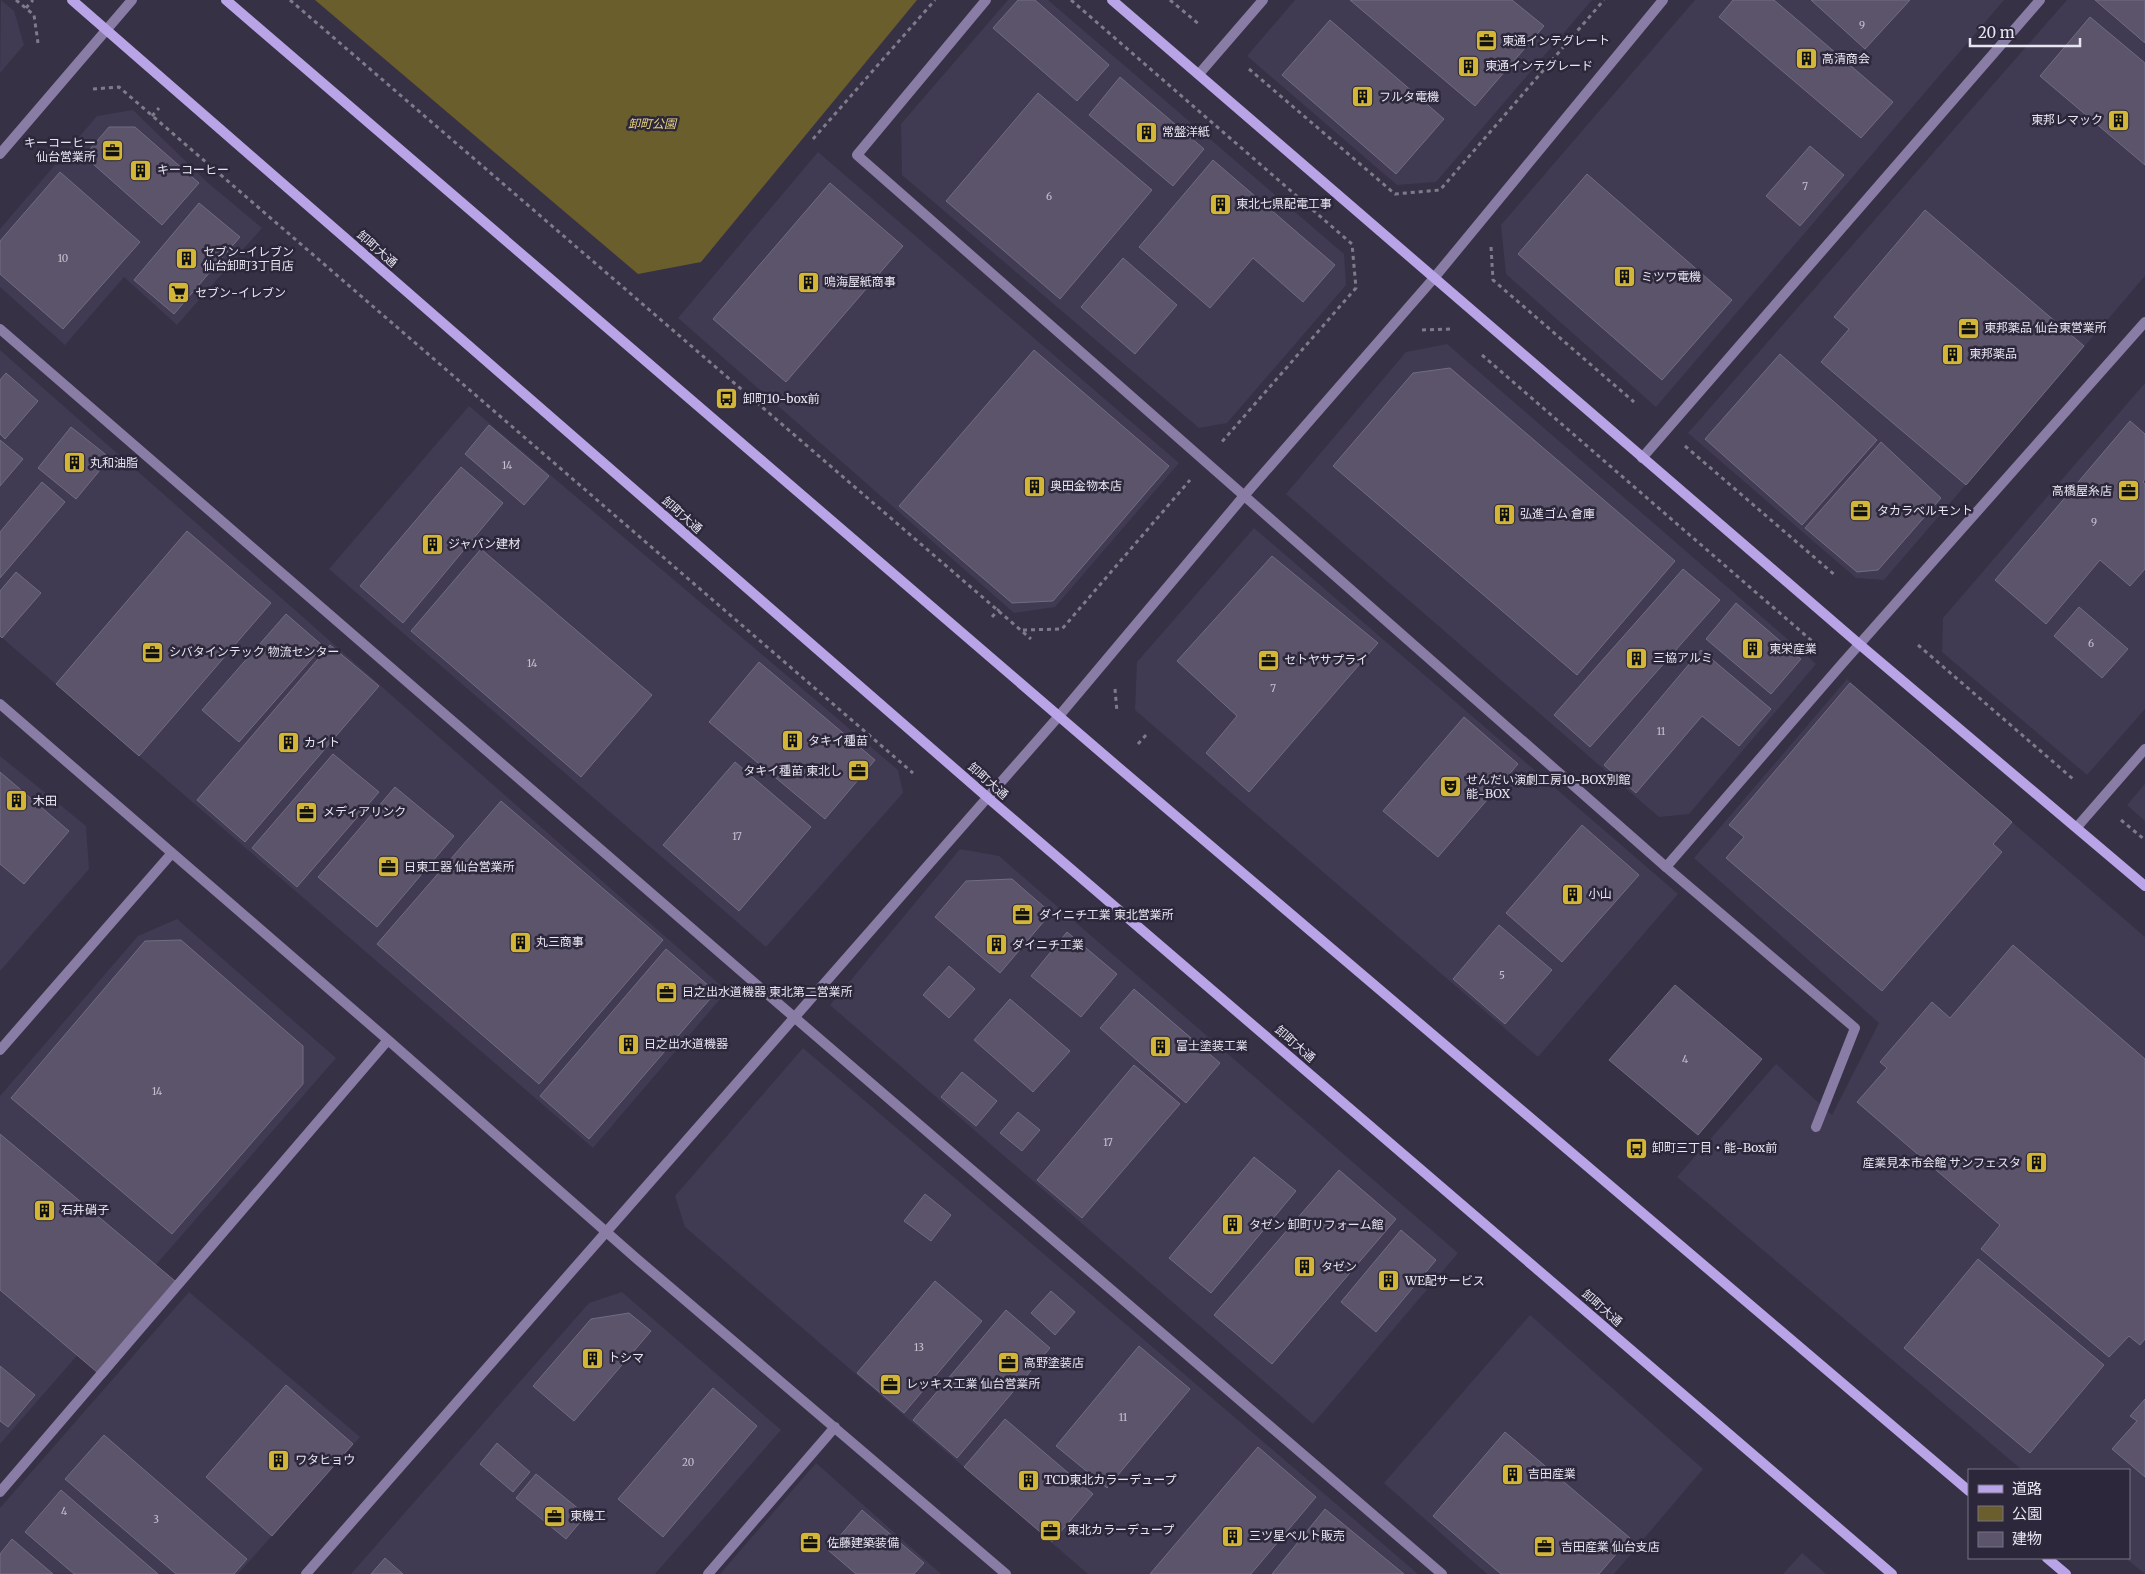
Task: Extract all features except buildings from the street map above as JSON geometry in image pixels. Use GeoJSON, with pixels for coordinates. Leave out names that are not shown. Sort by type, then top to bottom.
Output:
{"type":"FeatureCollection","features":[{"type":"Feature","properties":{"kind":"street","name":"卸町大通"},"geometry":{"type":"LineString","coordinates":[[72,0],[987,797],[1892,1574]]}},
{"type":"Feature","properties":{"kind":"street"},"geometry":{"type":"LineString","coordinates":[[0,154],[132,0]]}},
{"type":"Feature","properties":{"kind":"street"},"geometry":{"type":"LineString","coordinates":[[226,0],[1059,716],[1968,1490]]}},
{"type":"Feature","properties":{"kind":"street"},"geometry":{"type":"LineString","coordinates":[[986,0],[857,155],[1666,867],[1855,1028],[1816,1127]]}},
{"type":"Feature","properties":{"kind":"street"},"geometry":{"type":"LineString","coordinates":[[1112,0],[1642,458],[2145,886]]}},
{"type":"Feature","properties":{"kind":"street"},"geometry":{"type":"LineString","coordinates":[[1198,74],[1263,0]]}},
{"type":"Feature","properties":{"kind":"street"},"geometry":{"type":"LineString","coordinates":[[306,1574],[1059,716],[1244,497],[1434,278],[1663,0]]}},
{"type":"Feature","properties":{"kind":"street"},"geometry":{"type":"LineString","coordinates":[[1642,458],[2040,0]]}},
{"type":"Feature","properties":{"kind":"street"},"geometry":{"type":"LineString","coordinates":[[1666,867],[1859,644],[2145,322]]}},
{"type":"Feature","properties":{"kind":"street"},"geometry":{"type":"LineString","coordinates":[[0,329],[794,1017],[1442,1574]]}},
{"type":"Feature","properties":{"kind":"street"},"geometry":{"type":"LineString","coordinates":[[0,704],[388,1040],[606,1232],[1006,1574]]}},
{"type":"Feature","properties":{"kind":"street"},"geometry":{"type":"LineString","coordinates":[[2077,827],[2145,748]]}},
{"type":"Feature","properties":{"kind":"street"},"geometry":{"type":"LineString","coordinates":[[0,1050],[172,854]]}},
{"type":"Feature","properties":{"kind":"street"},"geometry":{"type":"LineString","coordinates":[[0,1492],[388,1040]]}},
{"type":"Feature","properties":{"kind":"street"},"geometry":{"type":"LineString","coordinates":[[708,1574],[835,1427]]}},
{"type":"Feature","properties":{"kind":"street"},"geometry":{"type":"LineString","coordinates":[[2048,1559],[2066,1574]]}},
{"type":"Feature","properties":{"kind":"path"},"geometry":{"type":"LineString","coordinates":[[16,0],[34,15],[38,43]]}},
{"type":"Feature","properties":{"kind":"path"},"geometry":{"type":"LineString","coordinates":[[26,8],[34,0]]}},
{"type":"Feature","properties":{"kind":"path"},"geometry":{"type":"LineString","coordinates":[[290,0],[1031,639]]}},
{"type":"Feature","properties":{"kind":"path"},"geometry":{"type":"LineString","coordinates":[[813,139],[935,0]]}},
{"type":"Feature","properties":{"kind":"path"},"geometry":{"type":"LineString","coordinates":[[1070,0],[1352,244]]}},
{"type":"Feature","properties":{"kind":"path"},"geometry":{"type":"LineString","coordinates":[[1170,0],[1200,26]]}},
{"type":"Feature","properties":{"kind":"path"},"geometry":{"type":"LineString","coordinates":[[1249,68],[1395,194],[1440,190],[1604,0]]}},
{"type":"Feature","properties":{"kind":"path"},"geometry":{"type":"LineString","coordinates":[[93,89],[119,87],[914,772]]}},
{"type":"Feature","properties":{"kind":"path"},"geometry":{"type":"LineString","coordinates":[[152,116],[159,108]]}},
{"type":"Feature","properties":{"kind":"path"},"geometry":{"type":"LineString","coordinates":[[1491,243],[1493,280],[1634,402]]}},
{"type":"Feature","properties":{"kind":"path"},"geometry":{"type":"LineString","coordinates":[[1414,330],[1451,328],[1459,334]]}},
{"type":"Feature","properties":{"kind":"path"},"geometry":{"type":"LineString","coordinates":[[1481,354],[1812,641]]}},
{"type":"Feature","properties":{"kind":"path"},"geometry":{"type":"LineString","coordinates":[[1684,445],[1836,576]]}},
{"type":"Feature","properties":{"kind":"path"},"geometry":{"type":"LineString","coordinates":[[992,617],[998,609]]}},
{"type":"Feature","properties":{"kind":"path"},"geometry":{"type":"LineString","coordinates":[[1918,645],[2073,779]]}},
{"type":"Feature","properties":{"kind":"path"},"geometry":{"type":"LineString","coordinates":[[1138,744],[1146,735]]}},
{"type":"Feature","properties":{"kind":"path"},"geometry":{"type":"LineString","coordinates":[[2121,820],[2145,840]]}},
{"type":"Feature","properties":{"kind":"shaded area"},"geometry":{"type":"Polygon","coordinates":[[[1,0],[14,11],[24,45],[0,73],[1,0]]]}},
{"type":"Feature","properties":{"kind":"shaded area"},"geometry":{"type":"Polygon","coordinates":[[[1008,0],[1048,0],[1344,254],[1346,285],[1227,423],[1199,428],[902,175],[901,124],[1008,0]]]}},
{"type":"Feature","properties":{"kind":"shaded area"},"geometry":{"type":"Polygon","coordinates":[[[1295,0],[1592,0],[1436,182],[1397,185],[1247,56],[1295,0]]]}},
{"type":"Feature","properties":{"kind":"shaded area"},"geometry":{"type":"Polygon","coordinates":[[[1695,0],[2004,0],[1656,407],[1506,274],[1501,225],[1695,0]]]}},
{"type":"Feature","properties":{"kind":"shaded area"},"geometry":{"type":"Polygon","coordinates":[[[2067,0],[2145,0],[2145,276],[1884,580],[1856,578],[1688,433],[2067,0]]]}},
{"type":"Feature","properties":{"kind":"shaded area"},"geometry":{"type":"Polygon","coordinates":[[[133,110],[207,182],[262,228],[177,325],[124,277],[65,345],[0,287],[0,229],[97,116],[133,110]]]}},
{"type":"Feature","properties":{"kind":"shaded area"},"geometry":{"type":"Polygon","coordinates":[[[818,152],[1179,463],[1055,607],[1014,613],[678,318],[818,152]]]}},
{"type":"Feature","properties":{"kind":"shaded area"},"geometry":{"type":"Polygon","coordinates":[[[1447,344],[1816,664],[1689,814],[1659,817],[1286,494],[1406,352],[1447,344]]]}},
{"type":"Feature","properties":{"kind":"shaded area"},"geometry":{"type":"Polygon","coordinates":[[[0,350],[727,991],[593,1148],[0,636],[0,350]]]}},
{"type":"Feature","properties":{"kind":"shaded area"},"geometry":{"type":"Polygon","coordinates":[[[2145,383],[2145,709],[2087,775],[1942,652],[1943,618],[2145,383]]]}},
{"type":"Feature","properties":{"kind":"shaded area"},"geometry":{"type":"Polygon","coordinates":[[[469,406],[898,770],[903,793],[766,947],[329,569],[469,406]]]}},
{"type":"Feature","properties":{"kind":"shaded area"},"geometry":{"type":"Polygon","coordinates":[[[1254,528],[1678,894],[1538,1057],[1135,710],[1137,662],[1254,528]]]}},
{"type":"Feature","properties":{"kind":"shaded area"},"geometry":{"type":"Polygon","coordinates":[[[1847,679],[2145,937],[2145,1574],[2126,1559],[2130,1559],[2130,1469],[2021,1469],[1677,1177],[1776,1064],[1832,1115],[1879,1023],[1694,858],[1847,679]]]}},
{"type":"Feature","properties":{"kind":"shaded area"},"geometry":{"type":"Polygon","coordinates":[[[0,756],[86,826],[89,869],[0,971],[0,756]]]}},
{"type":"Feature","properties":{"kind":"shaded area"},"geometry":{"type":"Polygon","coordinates":[[[2145,784],[2145,821],[2127,805],[2145,784]]]}},
{"type":"Feature","properties":{"kind":"shaded area"},"geometry":{"type":"Polygon","coordinates":[[[960,849],[999,856],[1458,1253],[1313,1424],[830,1005],[960,849]]]}},
{"type":"Feature","properties":{"kind":"shaded area"},"geometry":{"type":"Polygon","coordinates":[[[177,919],[336,1058],[0,1444],[0,1096],[138,936],[177,919]]]}},
{"type":"Feature","properties":{"kind":"shaded area"},"geometry":{"type":"Polygon","coordinates":[[[803,1048],[1418,1574],[1088,1574],[685,1227],[675,1196],[803,1048]]]}},
{"type":"Feature","properties":{"kind":"shaded area"},"geometry":{"type":"Polygon","coordinates":[[[189,1292],[360,1437],[238,1574],[0,1574],[0,1508],[189,1292]]]}},
{"type":"Feature","properties":{"kind":"shaded area"},"geometry":{"type":"Polygon","coordinates":[[[622,1292],[781,1430],[655,1574],[351,1574],[589,1303],[622,1292]]]}},
{"type":"Feature","properties":{"kind":"shaded area"},"geometry":{"type":"Polygon","coordinates":[[[1530,1315],[1703,1469],[1614,1574],[1487,1574],[1384,1483],[1530,1315]]]}},
{"type":"Feature","properties":{"kind":"shaded area"},"geometry":{"type":"Polygon","coordinates":[[[816,1463],[941,1574],[720,1574],[816,1463]]]}},
{"type":"Feature","properties":{"kind":"shaded area"},"geometry":{"type":"Polygon","coordinates":[[[1802,1553],[1826,1574],[1783,1574],[1802,1553]]]}},
{"type":"Feature","properties":{"kind":"green space","name":"卸町公園"},"geometry":{"type":"Polygon","coordinates":[[[315,0],[917,0],[701,262],[638,274],[315,0]]]}},
{"type":"Feature","properties":{"kind":"place","name":"東通インテグレート"},"geometry":{"type":"Point","coordinates":[1486,41]}},
{"type":"Feature","properties":{"kind":"place","name":"高清商会"},"geometry":{"type":"Point","coordinates":[1806,59]}},
{"type":"Feature","properties":{"kind":"place","name":"東通インテグレード"},"geometry":{"type":"Point","coordinates":[1469,66]}},
{"type":"Feature","properties":{"kind":"place","name":"フルタ電機"},"geometry":{"type":"Point","coordinates":[1363,97]}},
{"type":"Feature","properties":{"kind":"place","name":"東邦レマック"},"geometry":{"type":"Point","coordinates":[2119,120]}},
{"type":"Feature","properties":{"kind":"place","name":"常盤洋紙"},"geometry":{"type":"Point","coordinates":[1146,132]}},
{"type":"Feature","properties":{"kind":"place","name":"キーコーヒー 仙台営業所"},"geometry":{"type":"Point","coordinates":[112,150]}},
{"type":"Feature","properties":{"kind":"place","name":"キーコーヒー"},"geometry":{"type":"Point","coordinates":[141,170]}},
{"type":"Feature","properties":{"kind":"place","name":"東北七県配電工事"},"geometry":{"type":"Point","coordinates":[1220,204]}},
{"type":"Feature","properties":{"kind":"place","name":"セブン-イレブン 仙台卸町3丁目店"},"geometry":{"type":"Point","coordinates":[187,259]}},
{"type":"Feature","properties":{"kind":"place","name":"ミツワ電機"},"geometry":{"type":"Point","coordinates":[1625,277]}},
{"type":"Feature","properties":{"kind":"place","name":"鳴海屋紙商事"},"geometry":{"type":"Point","coordinates":[808,282]}},
{"type":"Feature","properties":{"kind":"place","name":"セブン-イレブン"},"geometry":{"type":"Point","coordinates":[179,293]}},
{"type":"Feature","properties":{"kind":"place","name":"東邦薬品 仙台東営業所"},"geometry":{"type":"Point","coordinates":[1968,328]}},
{"type":"Feature","properties":{"kind":"place","name":"東邦薬品"},"geometry":{"type":"Point","coordinates":[1953,354]}},
{"type":"Feature","properties":{"kind":"place","name":"卸町10-box前"},"geometry":{"type":"Point","coordinates":[727,399]}},
{"type":"Feature","properties":{"kind":"place","name":"丸和油脂"},"geometry":{"type":"Point","coordinates":[74,463]}},
{"type":"Feature","properties":{"kind":"place","name":"奥田金物本店"},"geometry":{"type":"Point","coordinates":[1034,486]}},
{"type":"Feature","properties":{"kind":"place","name":"高橋屋糸店"},"geometry":{"type":"Point","coordinates":[2128,491]}},
{"type":"Feature","properties":{"kind":"place","name":"タカラベルモント"},"geometry":{"type":"Point","coordinates":[1861,511]}},
{"type":"Feature","properties":{"kind":"place","name":"弘進ゴム 倉庫"},"geometry":{"type":"Point","coordinates":[1504,514]}},
{"type":"Feature","properties":{"kind":"place","name":"ジャパン建材"},"geometry":{"type":"Point","coordinates":[432,544]}},
{"type":"Feature","properties":{"kind":"place","name":"東栄産業"},"geometry":{"type":"Point","coordinates":[1753,649]}},
{"type":"Feature","properties":{"kind":"place","name":"シバタインテック 物流センター"},"geometry":{"type":"Point","coordinates":[153,652]}},
{"type":"Feature","properties":{"kind":"place","name":"三協アルミ"},"geometry":{"type":"Point","coordinates":[1637,658]}},
{"type":"Feature","properties":{"kind":"place","name":"セトヤサプライ"},"geometry":{"type":"Point","coordinates":[1268,660]}},
{"type":"Feature","properties":{"kind":"place","name":"タキイ種苗"},"geometry":{"type":"Point","coordinates":[792,741]}},
{"type":"Feature","properties":{"kind":"place","name":"カイト"},"geometry":{"type":"Point","coordinates":[288,743]}},
{"type":"Feature","properties":{"kind":"place","name":"タキイ種苗 東北し"},"geometry":{"type":"Point","coordinates":[858,771]}},
{"type":"Feature","properties":{"kind":"place","name":"せんだい演劇工房10-BOX別館 能-BOX"},"geometry":{"type":"Point","coordinates":[1450,787]}},
{"type":"Feature","properties":{"kind":"place","name":"木田"},"geometry":{"type":"Point","coordinates":[17,801]}},
{"type":"Feature","properties":{"kind":"place","name":"メディアリンク"},"geometry":{"type":"Point","coordinates":[307,812]}},
{"type":"Feature","properties":{"kind":"place","name":"日東工器 仙台営業所"},"geometry":{"type":"Point","coordinates":[388,867]}},
{"type":"Feature","properties":{"kind":"place","name":"小山"},"geometry":{"type":"Point","coordinates":[1572,894]}},
{"type":"Feature","properties":{"kind":"place","name":"ダイニチ工業 東北営業所"},"geometry":{"type":"Point","coordinates":[1023,915]}},
{"type":"Feature","properties":{"kind":"place","name":"丸三商事"},"geometry":{"type":"Point","coordinates":[520,942]}},
{"type":"Feature","properties":{"kind":"place","name":"ダイニチ工業"},"geometry":{"type":"Point","coordinates":[996,945]}},
{"type":"Feature","properties":{"kind":"place","name":"日之出水道機器 東北第二営業所"},"geometry":{"type":"Point","coordinates":[666,992]}},
{"type":"Feature","properties":{"kind":"place","name":"日之出水道機器"},"geometry":{"type":"Point","coordinates":[628,1044]}},
{"type":"Feature","properties":{"kind":"place","name":"富士塗装工業"},"geometry":{"type":"Point","coordinates":[1160,1046]}},
{"type":"Feature","properties":{"kind":"place","name":"卸町三丁目・能-Box前"},"geometry":{"type":"Point","coordinates":[1636,1148]}},
{"type":"Feature","properties":{"kind":"place","name":"産業見本市会館 サンフェスタ"},"geometry":{"type":"Point","coordinates":[2037,1163]}},
{"type":"Feature","properties":{"kind":"place","name":"石井硝子"},"geometry":{"type":"Point","coordinates":[45,1210]}},
{"type":"Feature","properties":{"kind":"place","name":"タゼン 卸町リフォーム館"},"geometry":{"type":"Point","coordinates":[1233,1225]}},
{"type":"Feature","properties":{"kind":"place","name":"タゼン"},"geometry":{"type":"Point","coordinates":[1305,1267]}},
{"type":"Feature","properties":{"kind":"place","name":"WE配サービス"},"geometry":{"type":"Point","coordinates":[1389,1281]}},
{"type":"Feature","properties":{"kind":"place","name":"トシマ"},"geometry":{"type":"Point","coordinates":[592,1358]}},
{"type":"Feature","properties":{"kind":"place","name":"高野塗装店"},"geometry":{"type":"Point","coordinates":[1008,1363]}},
{"type":"Feature","properties":{"kind":"place","name":"レッキス工業 仙台営業所"},"geometry":{"type":"Point","coordinates":[890,1384]}},
{"type":"Feature","properties":{"kind":"place","name":"ワタヒョウ"},"geometry":{"type":"Point","coordinates":[279,1460]}},
{"type":"Feature","properties":{"kind":"place","name":"吉田産業"},"geometry":{"type":"Point","coordinates":[1512,1474]}},
{"type":"Feature","properties":{"kind":"place","name":"TCD東北カラーデュープ"},"geometry":{"type":"Point","coordinates":[1028,1480]}},
{"type":"Feature","properties":{"kind":"place","name":"東機工"},"geometry":{"type":"Point","coordinates":[554,1516]}},
{"type":"Feature","properties":{"kind":"place","name":"東北カラーデュープ"},"geometry":{"type":"Point","coordinates":[1051,1530]}},
{"type":"Feature","properties":{"kind":"place","name":"三ツ星ベルト販売"},"geometry":{"type":"Point","coordinates":[1233,1536]}},
{"type":"Feature","properties":{"kind":"place","name":"佐藤建築装備"},"geometry":{"type":"Point","coordinates":[811,1543]}},
{"type":"Feature","properties":{"kind":"place","name":"吉田産業 仙台支店"},"geometry":{"type":"Point","coordinates":[1545,1547]}}]}
